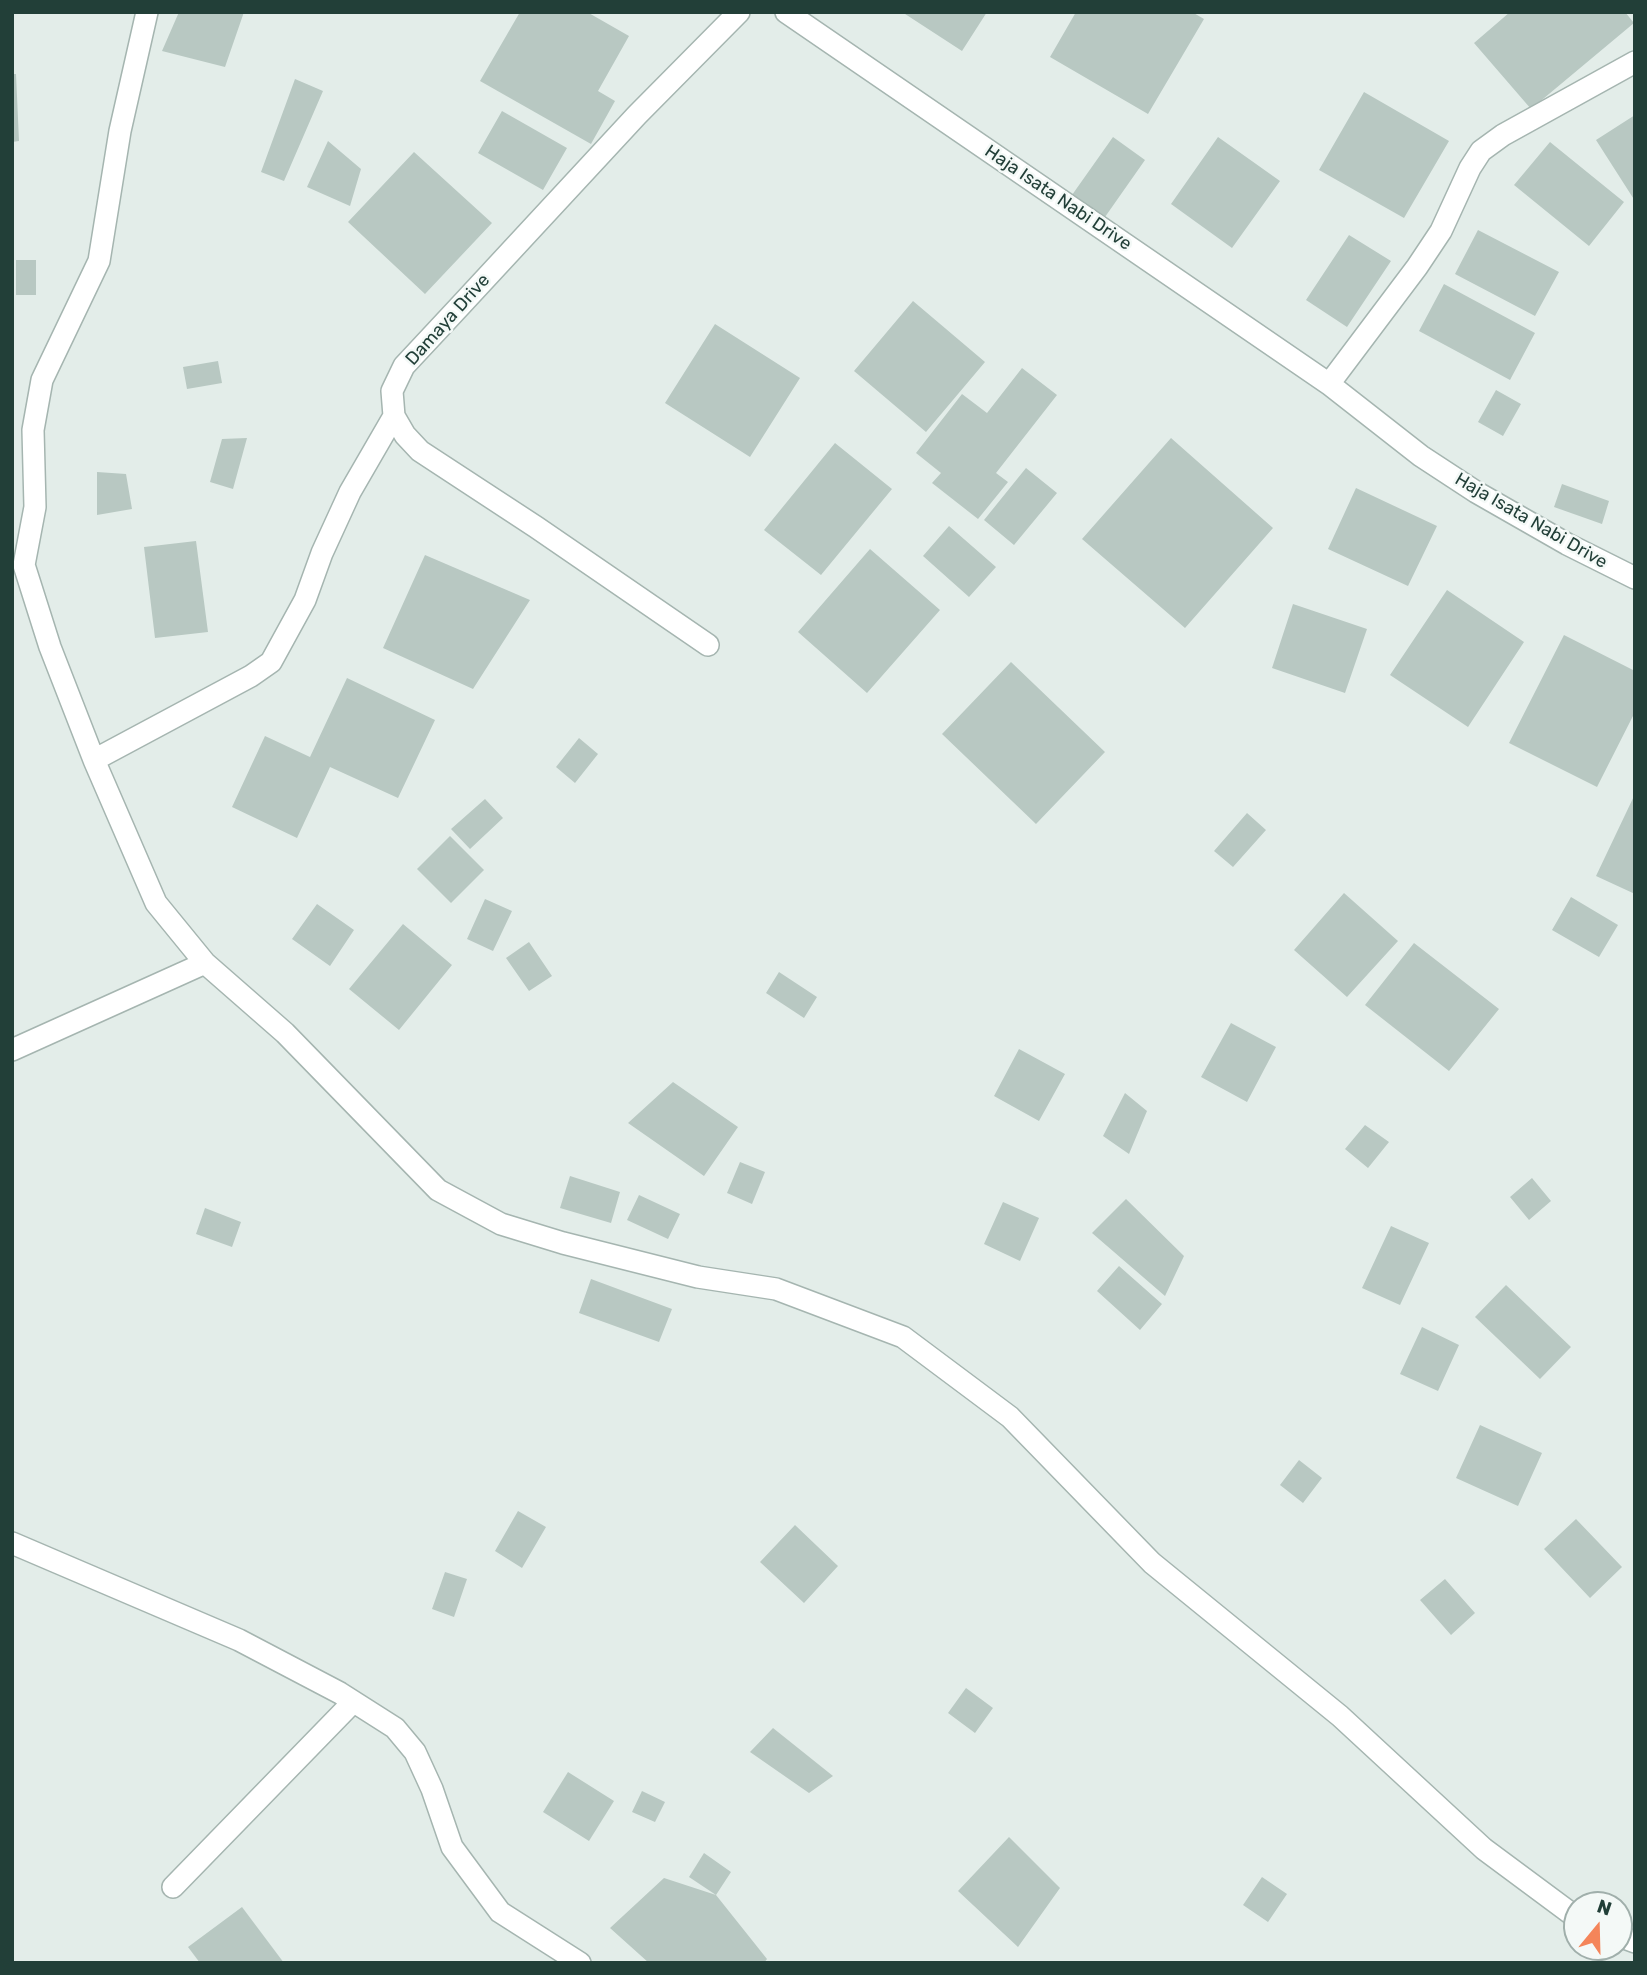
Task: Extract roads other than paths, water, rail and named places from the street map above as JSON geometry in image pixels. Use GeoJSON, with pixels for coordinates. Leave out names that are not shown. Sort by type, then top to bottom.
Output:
{"type":"FeatureCollection","features":[{"type":"Feature","properties":{"kind":"street"},"geometry":{"type":"LineString","coordinates":[[147,12],[120,131],[99,261],[42,380],[33,430],[35,507],[18,567],[94,760],[156,903],[205,963],[285,1033],[438,1190],[501,1224],[675,1271],[776,1289],[903,1337],[1010,1417],[1152,1563],[1340,1716],[1484,1849],[1563,1908]]}},
{"type":"Feature","properties":{"kind":"street","name":"Damaya Drive"},"geometry":{"type":"LineString","coordinates":[[394,416],[392,391],[404,366],[637,115],[739,12]]}},
{"type":"Feature","properties":{"kind":"street","name":"Haja Isata Nabi Drive"},"geometry":{"type":"LineString","coordinates":[[786,12],[1329,384],[1421,456],[1476,492],[1567,544],[1635,578]]}},
{"type":"Feature","properties":{"kind":"street"},"geometry":{"type":"LineString","coordinates":[[1329,384],[1435,240],[1481,151],[1503,135],[1635,62]]}},
{"type":"Feature","properties":{"kind":"street"},"geometry":{"type":"LineString","coordinates":[[94,760],[251,676],[271,662],[305,600],[322,553],[350,492],[394,416],[405,435],[420,451],[708,645]]}},
{"type":"Feature","properties":{"kind":"street"},"geometry":{"type":"LineString","coordinates":[[12,1050],[205,963]]}},
{"type":"Feature","properties":{"kind":"street"},"geometry":{"type":"LineString","coordinates":[[12,1543],[239,1640],[395,1728],[415,1752],[432,1789],[452,1847],[500,1912],[580,1963]]}},
{"type":"Feature","properties":{"kind":"street"},"geometry":{"type":"LineString","coordinates":[[173,1887],[353,1702]]}}]}
